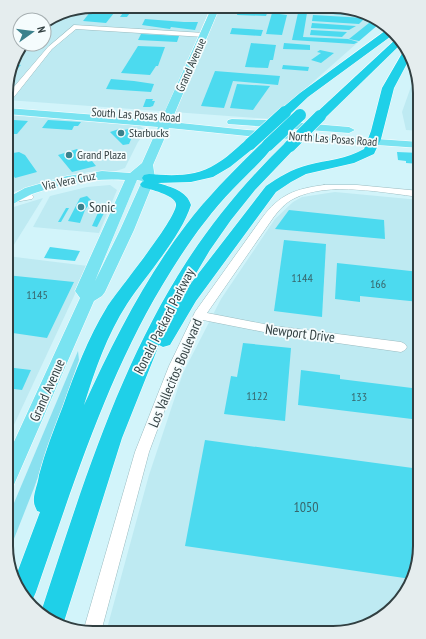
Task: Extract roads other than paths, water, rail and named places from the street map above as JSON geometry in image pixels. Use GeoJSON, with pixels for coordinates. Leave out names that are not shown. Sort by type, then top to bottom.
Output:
{"type":"FeatureCollection","features":[{"type":"Feature","properties":{"kind":"highway"},"geometry":{"type":"LineString","coordinates":[[141,177],[175,180],[203,175],[216,170],[255,140],[304,95],[387,34]]}},
{"type":"Feature","properties":{"kind":"highway"},"geometry":{"type":"LineString","coordinates":[[317,99],[388,34]]}},
{"type":"Feature","properties":{"kind":"highway","name":"Ronald Packard Parkway"},"geometry":{"type":"LineString","coordinates":[[54,615],[118,422],[141,364],[170,304],[198,257],[237,202],[273,162],[396,43]]}},
{"type":"Feature","properties":{"kind":"highway"},"geometry":{"type":"LineString","coordinates":[[320,116],[373,78],[401,52]]}},
{"type":"Feature","properties":{"kind":"highway"},"geometry":{"type":"LineString","coordinates":[[141,364],[166,336],[190,297],[272,189],[286,179],[300,172],[364,155],[372,148],[386,94],[405,58]]}},
{"type":"Feature","properties":{"kind":"highway","name":"Ronald Packard Parkway"},"geometry":{"type":"LineString","coordinates":[[25,586],[71,458],[96,398],[121,345],[145,300],[191,230],[237,175],[255,140],[303,112]]}},
{"type":"Feature","properties":{"kind":"highway"},"geometry":{"type":"LineString","coordinates":[[25,586],[55,460],[82,380],[95,348],[119,302],[182,214],[184,207],[183,201],[178,196],[141,177]]}},
{"type":"Feature","properties":{"kind":"main road","name":"Grand Avenue"},"geometry":{"type":"LineString","coordinates":[[13,465],[88,298],[97,292],[109,268],[141,177],[213,13]]}},
{"type":"Feature","properties":{"kind":"main road","name":"South Las Posas Road"},"geometry":{"type":"LineString","coordinates":[[13,106],[166,121],[255,140]]}},
{"type":"Feature","properties":{"kind":"main road","name":"South Las Posas Road"},"geometry":{"type":"LineString","coordinates":[[13,111],[166,121],[266,123]]}},
{"type":"Feature","properties":{"kind":"main road","name":"North Las Posas Road"},"geometry":{"type":"LineString","coordinates":[[266,123],[375,137],[413,144]]}},
{"type":"Feature","properties":{"kind":"main road","name":"North Las Posas Road"},"geometry":{"type":"LineString","coordinates":[[255,140],[413,135]]}},
{"type":"Feature","properties":{"kind":"main road","name":"Via Vera Cruz"},"geometry":{"type":"LineString","coordinates":[[13,200],[29,191],[67,180],[102,175],[141,177]]}},
{"type":"Feature","properties":{"kind":"main road","name":"Grand Avenue"},"geometry":{"type":"LineString","coordinates":[[88,298],[83,291],[106,237],[141,177]]}},
{"type":"Feature","properties":{"kind":"main road","name":"Via Vera Cruz"},"geometry":{"type":"LineString","coordinates":[[28,197],[79,184],[141,177]]}},
{"type":"Feature","properties":{"kind":"main road"},"geometry":{"type":"LineString","coordinates":[[106,237],[112,240],[108,258],[109,268]]}},
{"type":"Feature","properties":{"kind":"street"},"geometry":{"type":"LineString","coordinates":[[13,93],[50,48],[74,27],[204,35]]}},
{"type":"Feature","properties":{"kind":"street","name":"Los Vallecitos Boulevard"},"geometry":{"type":"LineString","coordinates":[[94,626],[142,452],[175,366],[199,315],[277,206],[295,194],[311,189],[335,187],[413,193]]}},
{"type":"Feature","properties":{"kind":"street","name":"Via Vera Cruz"},"geometry":{"type":"LineString","coordinates":[[13,201],[28,197]]}},
{"type":"Feature","properties":{"kind":"street","name":"Newport Drive"},"geometry":{"type":"LineString","coordinates":[[199,315],[255,328],[328,336],[401,347]]}},
{"type":"Feature","properties":{"kind":"place","name":"Starbucks"},"geometry":{"type":"Point","coordinates":[121,133]}},
{"type":"Feature","properties":{"kind":"place","name":"Grand Plaza"},"geometry":{"type":"Point","coordinates":[69,155]}},
{"type":"Feature","properties":{"kind":"place","name":"Sonic"},"geometry":{"type":"Point","coordinates":[81,207]}}]}
